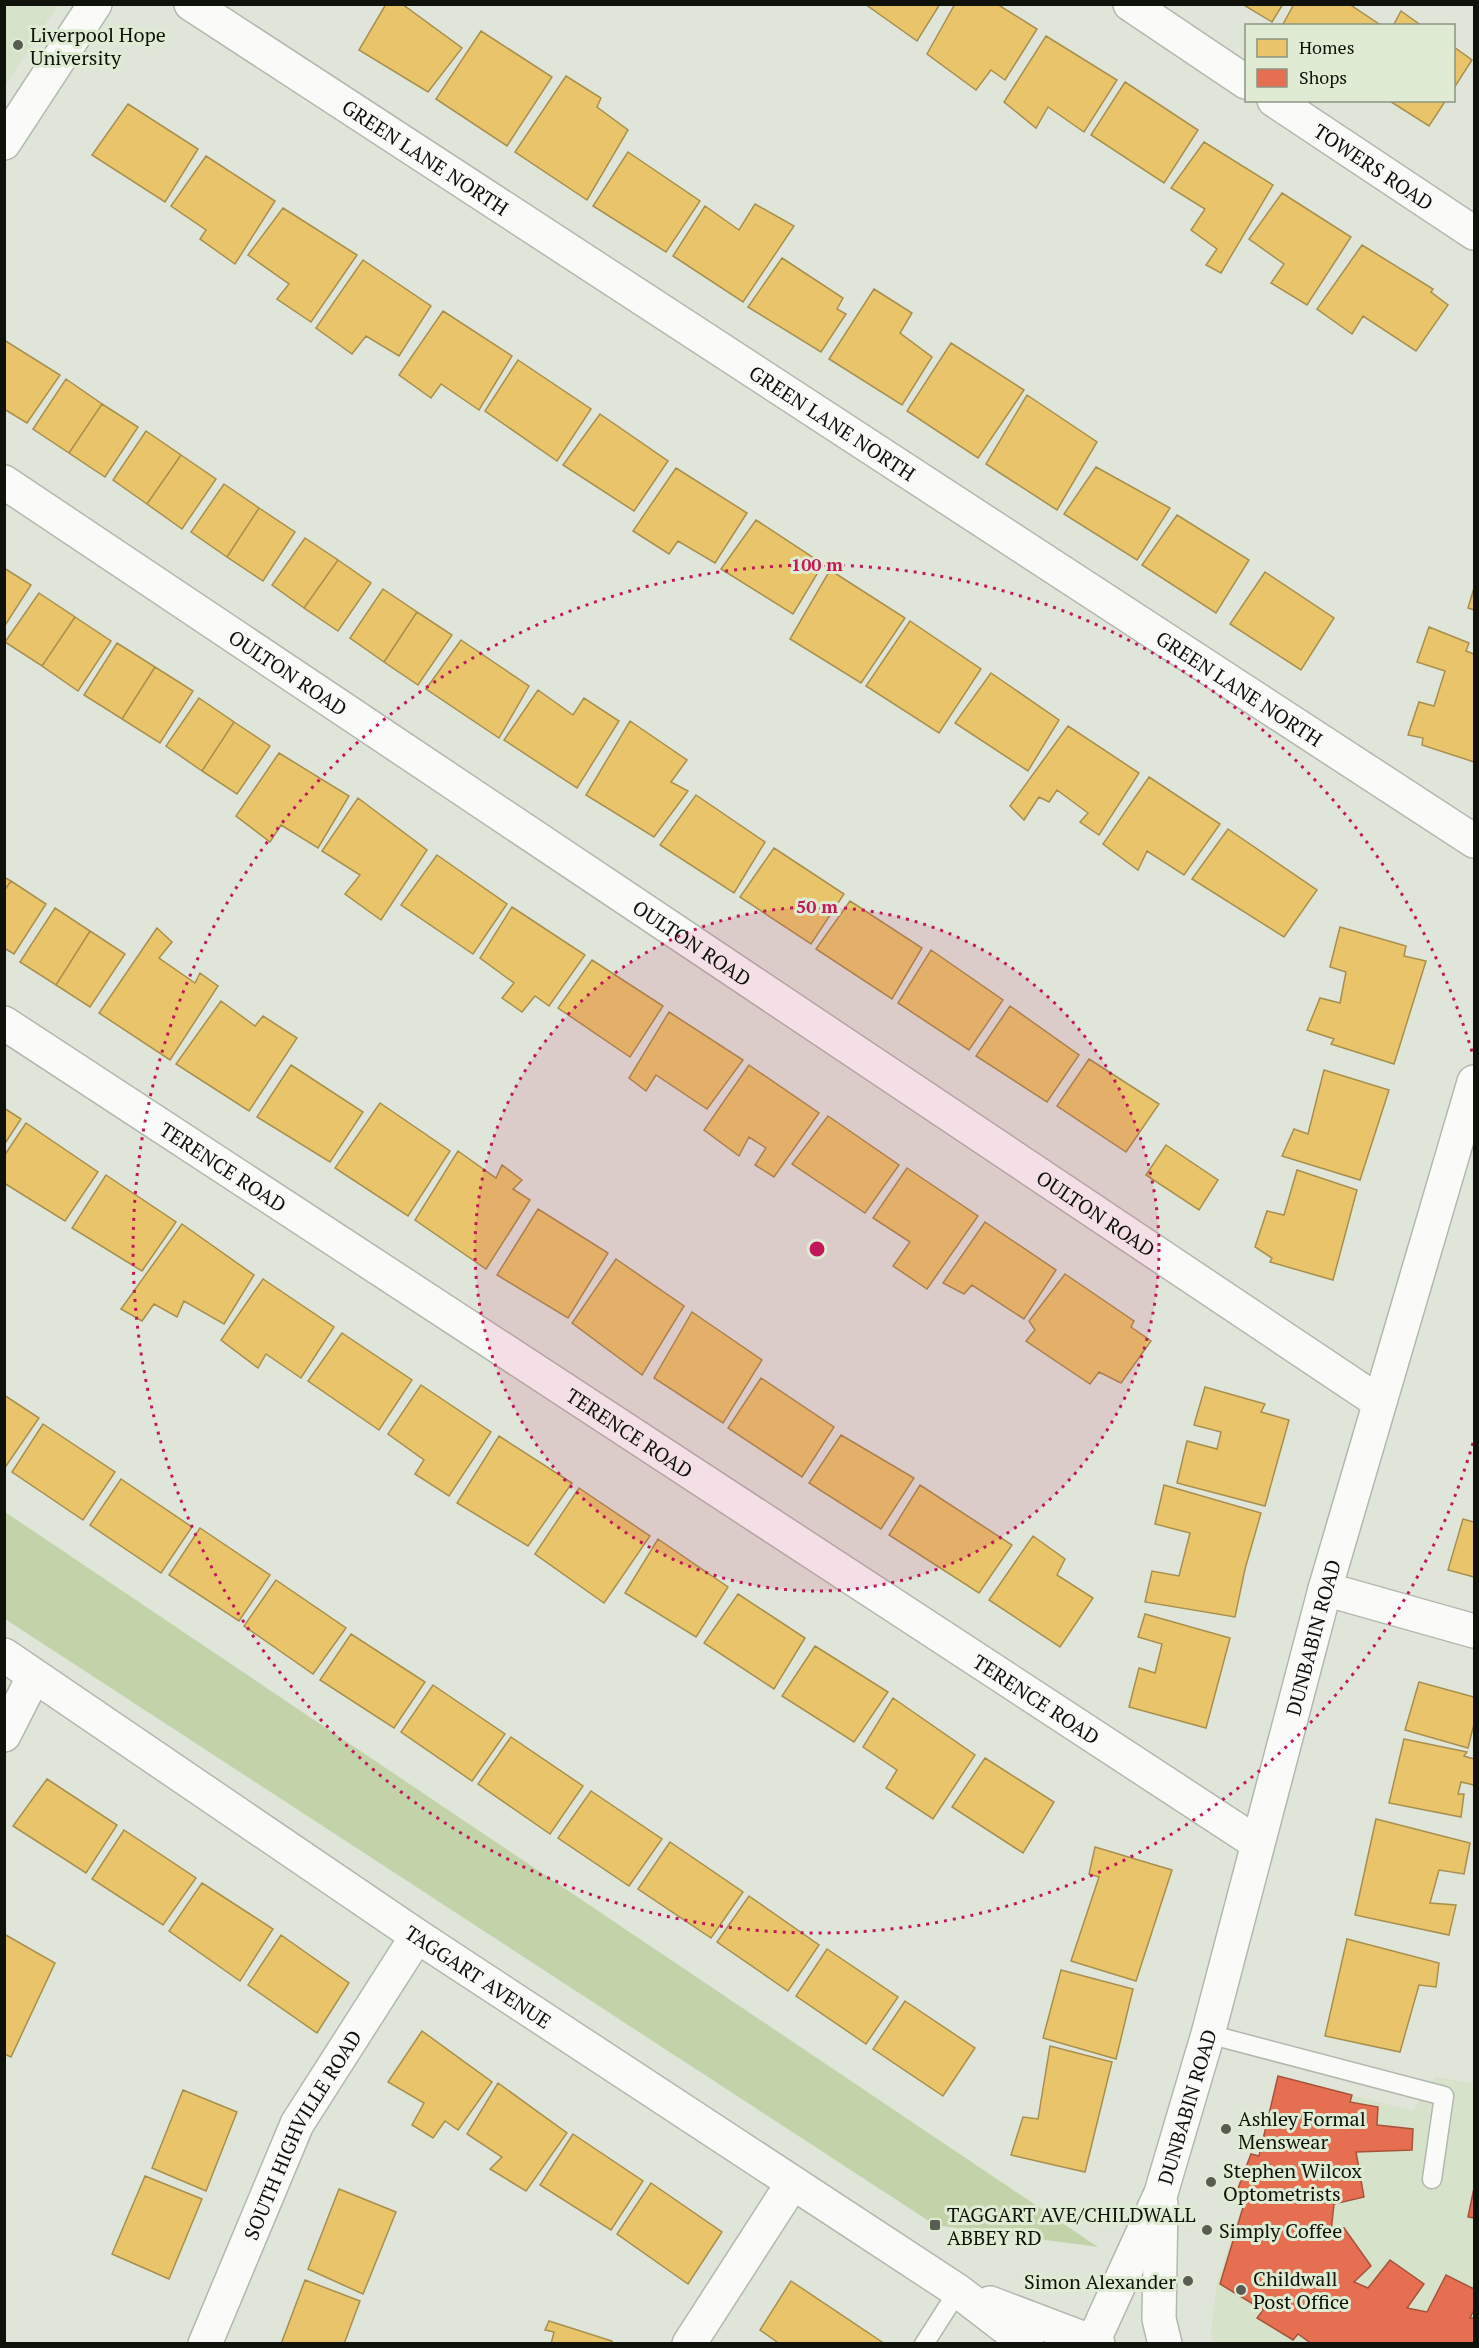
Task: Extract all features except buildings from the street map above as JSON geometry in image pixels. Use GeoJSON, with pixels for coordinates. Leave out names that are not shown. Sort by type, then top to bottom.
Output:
{"type":"FeatureCollection","features":[{"type":"Feature","properties":{"kind":"street"},"geometry":{"type":"LineString","coordinates":[[4,143],[95,4]]}},
{"type":"Feature","properties":{"kind":"street","name":"GREEN LANE NORTH"},"geometry":{"type":"LineString","coordinates":[[191,4],[1474,841]]}},
{"type":"Feature","properties":{"kind":"street"},"geometry":{"type":"LineString","coordinates":[[1130,4],[1245,81]]}},
{"type":"Feature","properties":{"kind":"street","name":"TOWERS ROAD"},"geometry":{"type":"LineString","coordinates":[[1277,102],[1474,233]]}},
{"type":"Feature","properties":{"kind":"street","name":"OULTON ROAD"},"geometry":{"type":"LineString","coordinates":[[4,483],[1379,1402]]}},
{"type":"Feature","properties":{"kind":"street","name":"TERENCE ROAD"},"geometry":{"type":"LineString","coordinates":[[4,1023],[1257,1843]]}},
{"type":"Feature","properties":{"kind":"street","name":"DUNBABIN ROAD"},"geometry":{"type":"LineString","coordinates":[[1094,2342],[1161,2193],[1208,2034],[1325,1588],[1474,1082]]}},
{"type":"Feature","properties":{"kind":"street"},"geometry":{"type":"LineString","coordinates":[[1325,1588],[1474,1631]]}},
{"type":"Feature","properties":{"kind":"street","name":"TAGGART AVENUE"},"geometry":{"type":"LineString","coordinates":[[4,1655],[417,1936],[958,2291],[1027,2343]]}},
{"type":"Feature","properties":{"kind":"street"},"geometry":{"type":"LineString","coordinates":[[4,1735],[34,1676]]}},
{"type":"Feature","properties":{"kind":"street","name":"SOUTH HIGHVILLE ROAD"},"geometry":{"type":"LineString","coordinates":[[205,2343],[297,2124],[417,1936]]}},
{"type":"Feature","properties":{"kind":"street"},"geometry":{"type":"LineString","coordinates":[[689,2343],[792,2184]]}},
{"type":"Feature","properties":{"kind":"street","name":"DUNBABIN ROAD"},"geometry":{"type":"LineString","coordinates":[[1161,2193],[1159,2319],[1165,2343]]}},
{"type":"Feature","properties":{"kind":"street","name":"TAGGART AVENUE"},"geometry":{"type":"LineString","coordinates":[[958,2291],[1094,2342]]}},
{"type":"Feature","properties":{"kind":"lane"},"geometry":{"type":"LineString","coordinates":[[1208,2034],[1443,2096],[1432,2179]]}},
{"type":"Feature","properties":{"kind":"lane"},"geometry":{"type":"LineString","coordinates":[[924,2343],[958,2291]]}},
{"type":"Feature","properties":{"kind":"shaded area","name":"Liverpool Hope University"},"geometry":{"type":"Polygon","coordinates":[[[4,5],[58,5],[5,86],[4,5]]]}},
{"type":"Feature","properties":{"kind":"shaded area"},"geometry":{"type":"Polygon","coordinates":[[[1278,2076],[1413,2111],[1435,2077],[1474,2083],[1474,2343],[1213,2344],[1211,2329],[1217,2282],[1246,2194],[1237,2191],[1251,2154],[1259,2156],[1278,2076]]]}},
{"type":"Feature","properties":{"kind":"green space"},"geometry":{"type":"Polygon","coordinates":[[[4,1512],[1098,2247],[935,2225],[5,1619],[4,1512]]]}},
{"type":"Feature","properties":{"kind":"place","name":"Liverpool Hope University"},"geometry":{"type":"Point","coordinates":[18,45]}},
{"type":"Feature","properties":{"kind":"place","name":"Ashley Formal Menswear"},"geometry":{"type":"Point","coordinates":[1226,2129]}},
{"type":"Feature","properties":{"kind":"place","name":"Stephen Wilcox Optometrists"},"geometry":{"type":"Point","coordinates":[1211,2182]}},
{"type":"Feature","properties":{"kind":"place","name":"TAGGART AVE/CHILDWALL ABBEY RD"},"geometry":{"type":"Point","coordinates":[935,2225]}},
{"type":"Feature","properties":{"kind":"place","name":"Simply Coffee"},"geometry":{"type":"Point","coordinates":[1207,2230]}},
{"type":"Feature","properties":{"kind":"place","name":"Simon Alexander"},"geometry":{"type":"Point","coordinates":[1188,2281]}},
{"type":"Feature","properties":{"kind":"place","name":"Childwall Post Office"},"geometry":{"type":"Point","coordinates":[1241,2290]}}]}
